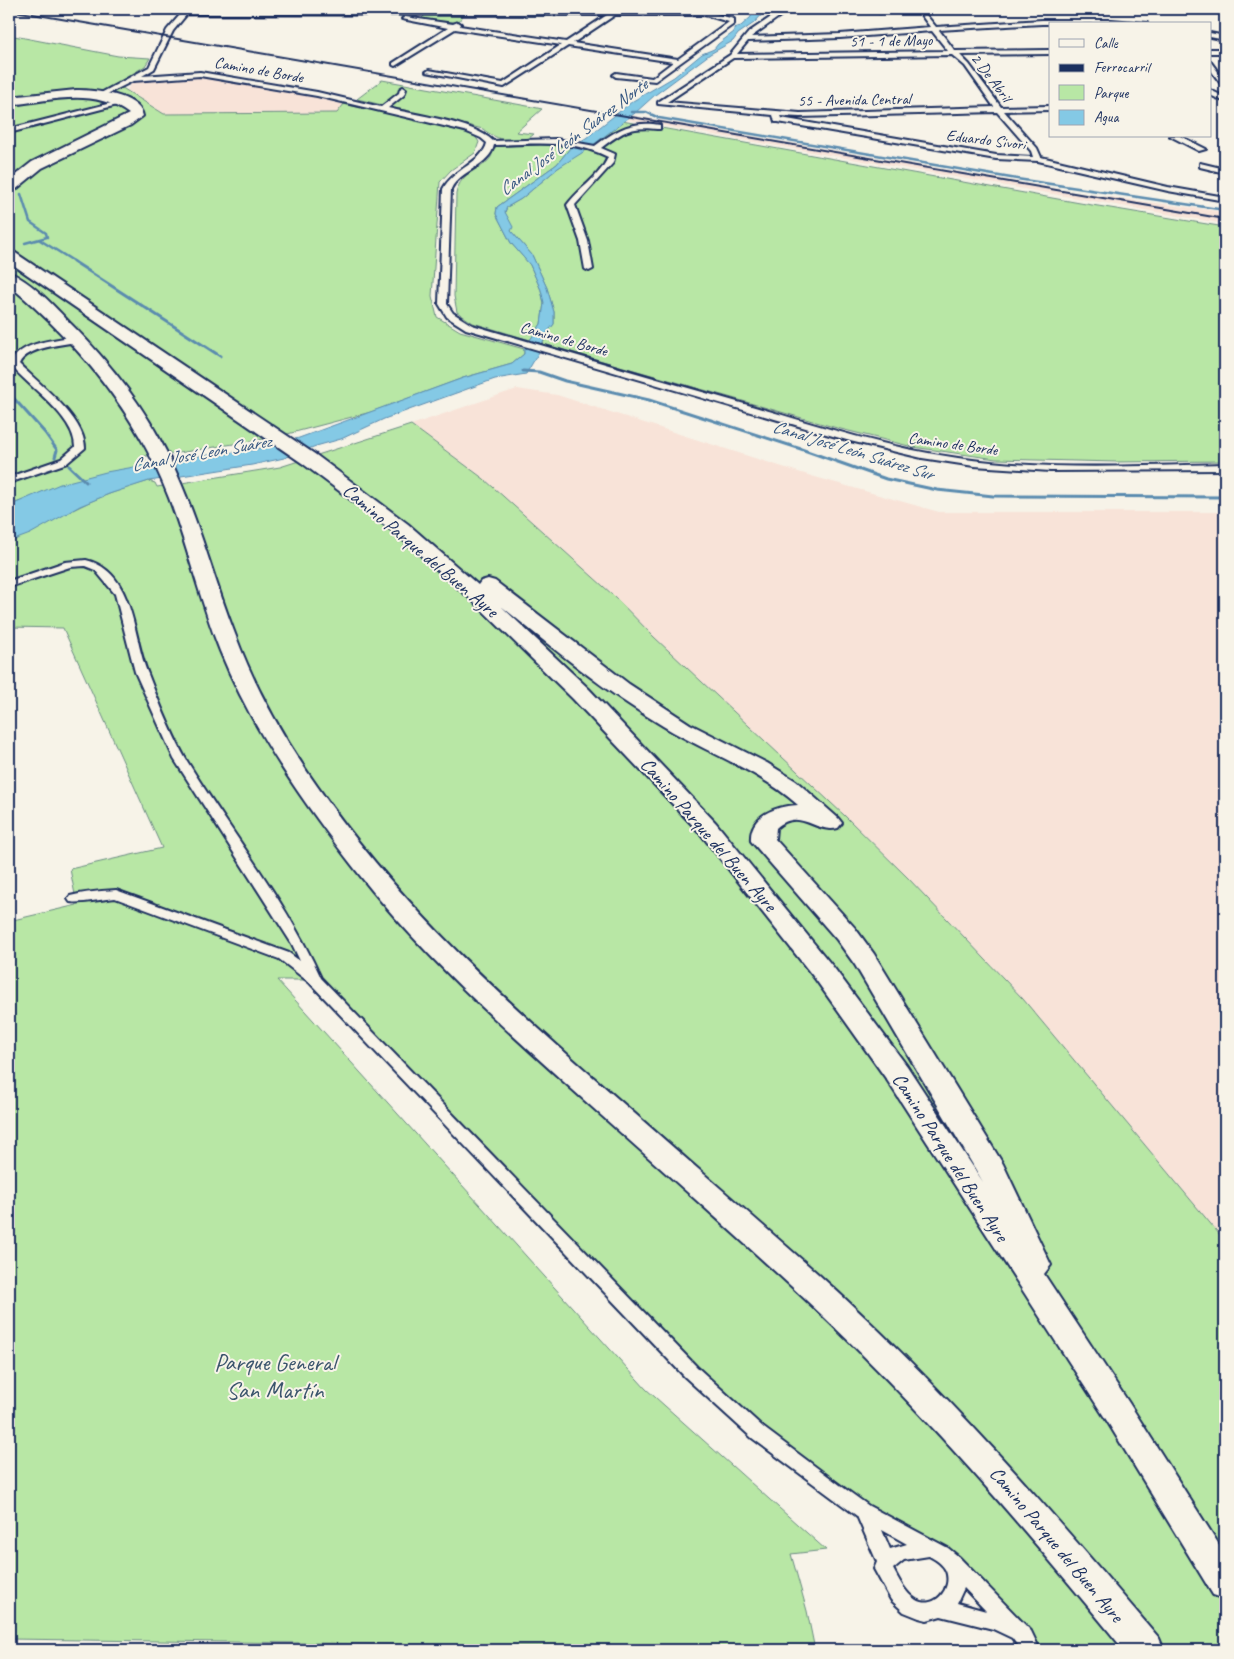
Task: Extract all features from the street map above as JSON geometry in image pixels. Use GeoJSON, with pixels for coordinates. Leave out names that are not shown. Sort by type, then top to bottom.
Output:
{"type":"FeatureCollection","features":[{"type":"Feature","properties":{"kind":"highway"},"geometry":{"type":"LineString","coordinates":[[9,102],[74,94],[101,96],[123,102],[136,113],[136,116],[25,172],[9,188]]}},
{"type":"Feature","properties":{"kind":"highway"},"geometry":{"type":"LineString","coordinates":[[9,239],[62,290]]}},
{"type":"Feature","properties":{"kind":"highway","name":"Camino Parque del Buen Ayre"},"geometry":{"type":"LineString","coordinates":[[9,255],[309,459],[401,528],[474,591],[581,694],[708,828],[825,974],[897,1073],[1118,1412],[1225,1584]]}},
{"type":"Feature","properties":{"kind":"highway","name":"Camino Parque del Buen Ayre"},"geometry":{"type":"LineString","coordinates":[[9,277],[78,339],[104,368],[120,390],[160,456],[173,483],[229,646],[255,701],[285,754],[316,802],[389,894],[422,933],[498,1008],[836,1309],[920,1390],[1012,1489],[1146,1650]]}},
{"type":"Feature","properties":{"kind":"highway"},"geometry":{"type":"LineString","coordinates":[[9,285],[39,302]]}},
{"type":"Feature","properties":{"kind":"highway"},"geometry":{"type":"LineString","coordinates":[[401,528],[430,542],[458,560],[576,657],[638,701],[687,732],[778,780],[805,798],[830,823],[801,813],[789,813],[769,820],[764,824],[761,833],[767,846],[846,934],[865,960],[993,1172],[1071,1342]]}},
{"type":"Feature","properties":{"kind":"street"},"geometry":{"type":"LineString","coordinates":[[732,56],[745,39],[787,9]]}},
{"type":"Feature","properties":{"kind":"street"},"geometry":{"type":"LineString","coordinates":[[101,96],[153,67],[170,30],[187,10],[366,12],[518,10],[707,11],[732,20],[732,23],[653,80],[616,75]]}},
{"type":"Feature","properties":{"kind":"street"},"geometry":{"type":"LineString","coordinates":[[366,12],[679,61]]}},
{"type":"Feature","properties":{"kind":"street"},"geometry":{"type":"LineString","coordinates":[[395,64],[472,16],[473,12]]}},
{"type":"Feature","properties":{"kind":"street"},"geometry":{"type":"LineString","coordinates":[[429,72],[504,85],[615,12]]}},
{"type":"Feature","properties":{"kind":"street","name":"2 De Abril"},"geometry":{"type":"LineString","coordinates":[[922,12],[949,49],[967,65],[999,110],[1034,150],[1038,159]]}},
{"type":"Feature","properties":{"kind":"street"},"geometry":{"type":"LineString","coordinates":[[745,39],[868,34],[1039,21],[1109,22]]}},
{"type":"Feature","properties":{"kind":"street"},"geometry":{"type":"LineString","coordinates":[[1212,35],[1225,38]]}},
{"type":"Feature","properties":{"kind":"street"},"geometry":{"type":"LineString","coordinates":[[1212,51],[1225,51]]}},
{"type":"Feature","properties":{"kind":"street","name":"51 - 1 de Mayo"},"geometry":{"type":"LineString","coordinates":[[732,56],[1049,52]]}},
{"type":"Feature","properties":{"kind":"street","name":"55 - Avenida Central"},"geometry":{"type":"LineString","coordinates":[[732,56],[660,103],[712,110],[776,114],[1049,108]]}},
{"type":"Feature","properties":{"kind":"street"},"geometry":{"type":"LineString","coordinates":[[1212,66],[1223,83]]}},
{"type":"Feature","properties":{"kind":"street","name":"Camino de Borde"},"geometry":{"type":"LineString","coordinates":[[132,79],[200,74],[317,94],[467,129],[484,136],[491,143],[491,148],[486,155],[458,174],[448,186],[444,304],[450,315],[470,327],[853,439],[924,455],[990,465],[1034,468],[1225,468]]}},
{"type":"Feature","properties":{"kind":"street"},"geometry":{"type":"LineString","coordinates":[[383,109],[402,94],[404,89]]}},
{"type":"Feature","properties":{"kind":"street"},"geometry":{"type":"LineString","coordinates":[[1212,93],[1225,101]]}},
{"type":"Feature","properties":{"kind":"street"},"geometry":{"type":"LineString","coordinates":[[1212,102],[1225,101]]}},
{"type":"Feature","properties":{"kind":"street"},"geometry":{"type":"LineString","coordinates":[[9,131],[123,102]]}},
{"type":"Feature","properties":{"kind":"street","name":"Eduardo Sivori"},"geometry":{"type":"LineString","coordinates":[[776,114],[778,120],[996,156],[1038,159],[1168,189],[1225,199]]}},
{"type":"Feature","properties":{"kind":"street"},"geometry":{"type":"LineString","coordinates":[[594,148],[628,126],[657,127]]}},
{"type":"Feature","properties":{"kind":"street"},"geometry":{"type":"LineString","coordinates":[[1177,138],[1202,149]]}},
{"type":"Feature","properties":{"kind":"street"},"geometry":{"type":"LineString","coordinates":[[491,143],[527,143],[548,140],[594,148],[612,156],[611,162],[579,193],[571,205],[584,241],[589,269]]}},
{"type":"Feature","properties":{"kind":"street"},"geometry":{"type":"LineString","coordinates":[[1203,165],[1225,171]]}},
{"type":"Feature","properties":{"kind":"street"},"geometry":{"type":"LineString","coordinates":[[9,480],[64,461],[80,448],[81,441],[66,415],[14,364],[19,355],[27,351],[78,339]]}},
{"type":"Feature","properties":{"kind":"street"},"geometry":{"type":"LineString","coordinates":[[9,584],[69,564],[86,563],[98,568],[120,594],[141,672],[180,760],[299,944],[315,980]]}},
{"type":"Feature","properties":{"kind":"street"},"geometry":{"type":"LineString","coordinates":[[75,899],[93,895],[116,894],[284,956],[315,980],[690,1372],[758,1433],[863,1510],[928,1548],[942,1554],[953,1563],[1028,1644]]}},
{"type":"Feature","properties":{"kind":"street"},"geometry":{"type":"LineString","coordinates":[[863,1510],[886,1561]]}},
{"type":"Feature","properties":{"kind":"street"},"geometry":{"type":"LineString","coordinates":[[928,1548],[899,1553],[886,1561],[883,1568],[896,1592],[909,1606],[922,1611],[933,1612],[942,1608],[951,1595],[956,1578],[953,1563]]}},
{"type":"Feature","properties":{"kind":"street"},"geometry":{"type":"LineString","coordinates":[[942,1608],[997,1622],[1028,1644]]}},
{"type":"Feature","properties":{"kind":"shaded area"},"geometry":{"type":"Polygon","coordinates":[[[37,9],[179,9],[177,13],[59,12],[37,9]]]}},
{"type":"Feature","properties":{"kind":"shaded area"},"geometry":{"type":"Polygon","coordinates":[[[982,9],[1225,9],[1225,11],[984,11],[982,9]]]}},
{"type":"Feature","properties":{"kind":"shaded area"},"geometry":{"type":"Polygon","coordinates":[[[196,77],[344,104],[337,113],[164,114],[127,90],[135,82],[196,77]]]}},
{"type":"Feature","properties":{"kind":"shaded area"},"geometry":{"type":"Polygon","coordinates":[[[634,116],[1086,194],[1225,212],[1225,224],[628,120],[634,116]]]}},
{"type":"Feature","properties":{"kind":"shaded area"},"geometry":{"type":"Polygon","coordinates":[[[517,389],[557,395],[808,475],[939,512],[1225,512],[1225,1241],[1023,999],[908,878],[845,816],[654,637],[613,595],[484,479],[411,425],[517,389]]]}},
{"type":"Feature","properties":{"kind":"green space"},"geometry":{"type":"Polygon","coordinates":[[[426,14],[463,16],[458,22],[420,20],[426,14]]]}},
{"type":"Feature","properties":{"kind":"green space"},"geometry":{"type":"Polygon","coordinates":[[[9,35],[118,56],[150,58],[145,66],[116,84],[164,114],[337,113],[344,104],[432,123],[475,136],[479,142],[475,153],[451,170],[440,182],[432,296],[437,317],[460,331],[524,349],[524,354],[512,364],[463,378],[371,412],[276,437],[160,456],[144,456],[147,464],[9,506],[9,35]]]}},
{"type":"Feature","properties":{"kind":"green space"},"geometry":{"type":"Polygon","coordinates":[[[382,80],[542,109],[516,132],[534,134],[522,141],[508,141],[494,136],[483,129],[357,99],[382,80]]]}},
{"type":"Feature","properties":{"kind":"green space"},"geometry":{"type":"Polygon","coordinates":[[[622,121],[1225,227],[1225,461],[1116,462],[996,459],[913,447],[837,428],[543,344],[546,334],[554,324],[554,312],[547,288],[532,255],[511,231],[505,212],[507,207],[521,199],[558,168],[622,121]]]}},
{"type":"Feature","properties":{"kind":"green space"},"geometry":{"type":"Polygon","coordinates":[[[544,143],[571,147],[557,164],[497,207],[496,214],[511,243],[530,265],[541,290],[544,303],[541,324],[530,340],[473,323],[457,312],[454,296],[456,194],[462,180],[487,162],[496,145],[510,146],[544,143]]]}},
{"type":"Feature","properties":{"kind":"green space","name":"Parque General San Martín"},"geometry":{"type":"Polygon","coordinates":[[[411,425],[484,479],[613,595],[654,637],[845,816],[908,878],[1023,999],[1225,1241],[1225,1650],[1031,1650],[1024,1637],[928,1548],[758,1433],[315,980],[277,980],[646,1389],[826,1550],[791,1554],[807,1611],[815,1650],[9,1639],[9,921],[77,905],[70,869],[162,848],[63,628],[9,627],[9,542],[96,499],[149,481],[155,483],[157,487],[280,467],[411,425]]]}},
{"type":"Feature","properties":{"kind":"water"},"geometry":{"type":"Polygon","coordinates":[[[757,9],[767,9],[754,23],[738,34],[733,41],[710,54],[585,151],[558,168],[521,199],[507,207],[505,212],[513,227],[511,231],[532,255],[547,288],[554,312],[554,324],[546,334],[539,352],[526,374],[495,379],[384,419],[341,439],[284,458],[252,465],[149,481],[80,506],[30,534],[9,542],[9,506],[60,484],[106,472],[191,457],[253,450],[299,438],[463,378],[512,364],[524,354],[524,349],[541,324],[544,303],[541,290],[530,265],[511,243],[496,214],[497,207],[557,164],[571,147],[586,138],[633,101],[674,77],[702,54],[714,49],[734,32],[734,28],[741,26],[751,17],[751,14],[757,9]]]}},
{"type":"Feature","properties":{"kind":"waterway","name":"Canal José León Suárez Norte"},"geometry":{"type":"LineString","coordinates":[[631,112],[646,112],[659,118],[1017,179],[1225,210]]}},
{"type":"Feature","properties":{"kind":"waterway"},"geometry":{"type":"LineString","coordinates":[[21,194],[30,222],[46,233],[47,237],[25,243]]}},
{"type":"Feature","properties":{"kind":"waterway"},"geometry":{"type":"LineString","coordinates":[[40,240],[75,262]]}},
{"type":"Feature","properties":{"kind":"waterway"},"geometry":{"type":"LineString","coordinates":[[73,261],[220,356]]}},
{"type":"Feature","properties":{"kind":"waterway","name":"Canal José León Suárez Sur"},"geometry":{"type":"LineString","coordinates":[[523,371],[539,372],[565,381],[649,400],[801,449],[886,479],[937,490],[993,496],[1225,497]]}},
{"type":"Feature","properties":{"kind":"waterway"},"geometry":{"type":"LineString","coordinates":[[9,393],[45,433],[57,450],[55,457]]}},
{"type":"Feature","properties":{"kind":"waterway"},"geometry":{"type":"LineString","coordinates":[[69,466],[86,482]]}},
{"type":"Feature","properties":{"kind":"railway"},"geometry":{"type":"LineString","coordinates":[[9,10],[1225,219]]}},
{"type":"Feature","properties":{"kind":"water label","name":"Canal José León Suárez"},"geometry":{"type":"Point","coordinates":[201,453]}}]}
